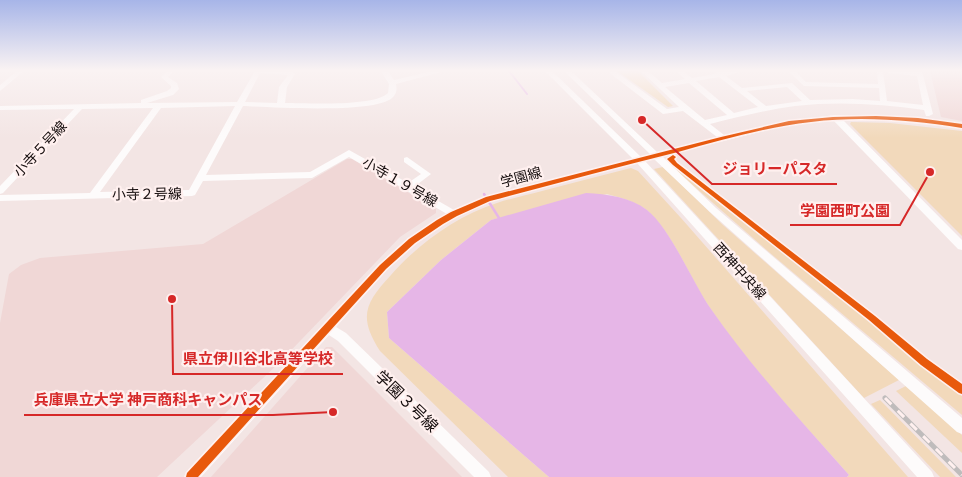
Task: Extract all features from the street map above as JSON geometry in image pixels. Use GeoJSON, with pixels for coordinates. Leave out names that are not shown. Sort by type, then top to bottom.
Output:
{"type":"FeatureCollection","features":[{"type":"Feature","properties":{"kind":"street"},"geometry":{"type":"LineString","coordinates":[[132,106],[169,93]]}},
{"type":"Feature","properties":{"kind":"street","name":"小寺２号線"},"geometry":{"type":"LineString","coordinates":[[0,198],[192,193],[246,93]]}},
{"type":"Feature","properties":{"kind":"street","name":"小寺２号線"},"geometry":{"type":"LineString","coordinates":[[281,104],[282,93]]}},
{"type":"Feature","properties":{"kind":"street"},"geometry":{"type":"LineString","coordinates":[[0,108],[240,104],[322,105],[381,102],[391,93]]}},
{"type":"Feature","properties":{"kind":"street","name":"西神中央線"},"geometry":{"type":"LineString","coordinates":[[571,93],[639,160],[927,477]]}},
{"type":"Feature","properties":{"kind":"street","name":"西神中央線"},"geometry":{"type":"LineString","coordinates":[[591,93],[713,210],[962,427]]}},
{"type":"Feature","properties":{"kind":"street"},"geometry":{"type":"LineString","coordinates":[[640,93],[666,112],[684,108]]}},
{"type":"Feature","properties":{"kind":"street"},"geometry":{"type":"LineString","coordinates":[[667,93],[722,138]]}},
{"type":"Feature","properties":{"kind":"street"},"geometry":{"type":"LineString","coordinates":[[706,93],[733,116]]}},
{"type":"Feature","properties":{"kind":"street"},"geometry":{"type":"LineString","coordinates":[[744,93],[764,109]]}},
{"type":"Feature","properties":{"kind":"street"},"geometry":{"type":"LineString","coordinates":[[798,93],[809,103]]}},
{"type":"Feature","properties":{"kind":"street"},"geometry":{"type":"LineString","coordinates":[[882,93],[884,103]]}},
{"type":"Feature","properties":{"kind":"street"},"geometry":{"type":"LineString","coordinates":[[924,93],[931,121]]}},
{"type":"Feature","properties":{"kind":"street"},"geometry":{"type":"LineString","coordinates":[[704,123],[764,109],[809,103],[848,101],[928,108]]}},
{"type":"Feature","properties":{"kind":"street"},"geometry":{"type":"LineString","coordinates":[[93,195],[159,105]]}},
{"type":"Feature","properties":{"kind":"street","name":"小寺５号線"},"geometry":{"type":"LineString","coordinates":[[0,191],[80,107]]}},
{"type":"Feature","properties":{"kind":"street"},"geometry":{"type":"LineString","coordinates":[[835,117],[962,246]]}},
{"type":"Feature","properties":{"kind":"street","name":"学園線"},"geometry":{"type":"LineString","coordinates":[[192,477],[383,267],[412,241],[454,214],[506,194],[722,138],[789,123],[835,117],[880,117],[931,121],[962,126]]}},
{"type":"Feature","properties":{"kind":"street","name":"小寺１９号線"},"geometry":{"type":"LineString","coordinates":[[201,178],[312,175],[349,153],[454,214]]}},
{"type":"Feature","properties":{"kind":"street"},"geometry":{"type":"LineString","coordinates":[[407,160],[428,174],[408,187]]}},
{"type":"Feature","properties":{"kind":"street","name":"学園３号線"},"geometry":{"type":"LineString","coordinates":[[328,328],[342,338],[484,477]]}},
{"type":"Feature","properties":{"kind":"shaded area"},"geometry":{"type":"Polygon","coordinates":[[[649,93],[660,93],[673,106],[668,107],[649,93]]]}},
{"type":"Feature","properties":{"kind":"shaded area"},"geometry":{"type":"Polygon","coordinates":[[[935,93],[962,93],[962,121],[941,117],[935,93]]]}},
{"type":"Feature","properties":{"kind":"shaded area"},"geometry":{"type":"Polygon","coordinates":[[[851,122],[890,123],[962,131],[962,236],[850,124],[851,122]]]}},
{"type":"Feature","properties":{"kind":"shaded area"},"geometry":{"type":"Polygon","coordinates":[[[347,159],[352,159],[436,209],[436,213],[400,237],[277,365],[157,477],[0,477],[0,323],[9,274],[21,265],[40,258],[203,244],[347,159]]]}},
{"type":"Feature","properties":{"kind":"shaded area"},"geometry":{"type":"Polygon","coordinates":[[[674,165],[962,396],[962,415],[770,253],[671,166],[674,165]]]}},
{"type":"Feature","properties":{"kind":"shaded area"},"geometry":{"type":"Polygon","coordinates":[[[663,167],[723,225],[899,380],[864,398],[654,169],[663,167]]]}},
{"type":"Feature","properties":{"kind":"shaded area"},"geometry":{"type":"Polygon","coordinates":[[[631,168],[638,171],[681,218],[908,477],[847,477],[849,475],[742,352],[702,296],[675,246],[659,223],[649,212],[640,206],[607,194],[491,220],[441,260],[387,312],[389,338],[549,477],[508,477],[380,351],[369,329],[367,319],[370,302],[382,285],[402,263],[439,232],[468,215],[497,203],[631,168]]]}},
{"type":"Feature","properties":{"kind":"shaded area"},"geometry":{"type":"Polygon","coordinates":[[[586,193],[610,195],[626,199],[647,210],[656,219],[673,243],[704,298],[727,331],[777,394],[849,475],[847,477],[549,477],[389,338],[387,312],[441,260],[491,220],[586,193]]]}},
{"type":"Feature","properties":{"kind":"shaded area"},"geometry":{"type":"Polygon","coordinates":[[[326,347],[332,347],[462,477],[211,477],[326,347]]]}},
{"type":"Feature","properties":{"kind":"shaded area"},"geometry":{"type":"Polygon","coordinates":[[[906,386],[962,435],[962,453],[896,391],[906,386]]]}},
{"type":"Feature","properties":{"kind":"shaded area"},"geometry":{"type":"Polygon","coordinates":[[[880,400],[956,477],[940,477],[871,404],[880,400]]]}},
{"type":"Feature","properties":{"kind":"waterway"},"geometry":{"type":"LineString","coordinates":[[484,194],[499,218]]}},
{"type":"Feature","properties":{"kind":"railway"},"geometry":{"type":"LineString","coordinates":[[885,398],[962,475]]}},
{"type":"Feature","properties":{"kind":"cycle path"},"geometry":{"type":"LineString","coordinates":[[191,477],[383,267],[412,241],[454,214],[488,199],[723,138],[789,123],[833,118],[876,117],[962,126]]}},
{"type":"Feature","properties":{"kind":"cycle path"},"geometry":{"type":"LineString","coordinates":[[673,157],[670,159],[675,164],[872,318],[924,362],[962,390]]}},
{"type":"Feature","properties":{"kind":"place","name":"ジョリーパスタ"},"geometry":{"type":"Point","coordinates":[642,120]}},
{"type":"Feature","properties":{"kind":"place","name":"学園西町公園"},"geometry":{"type":"Point","coordinates":[930,172]}},
{"type":"Feature","properties":{"kind":"place","name":"県立伊川谷北高等学校"},"geometry":{"type":"Point","coordinates":[172,299]}},
{"type":"Feature","properties":{"kind":"place","name":"兵庫県立大学 神戸商科キャンパス"},"geometry":{"type":"Point","coordinates":[333,412]}}]}
